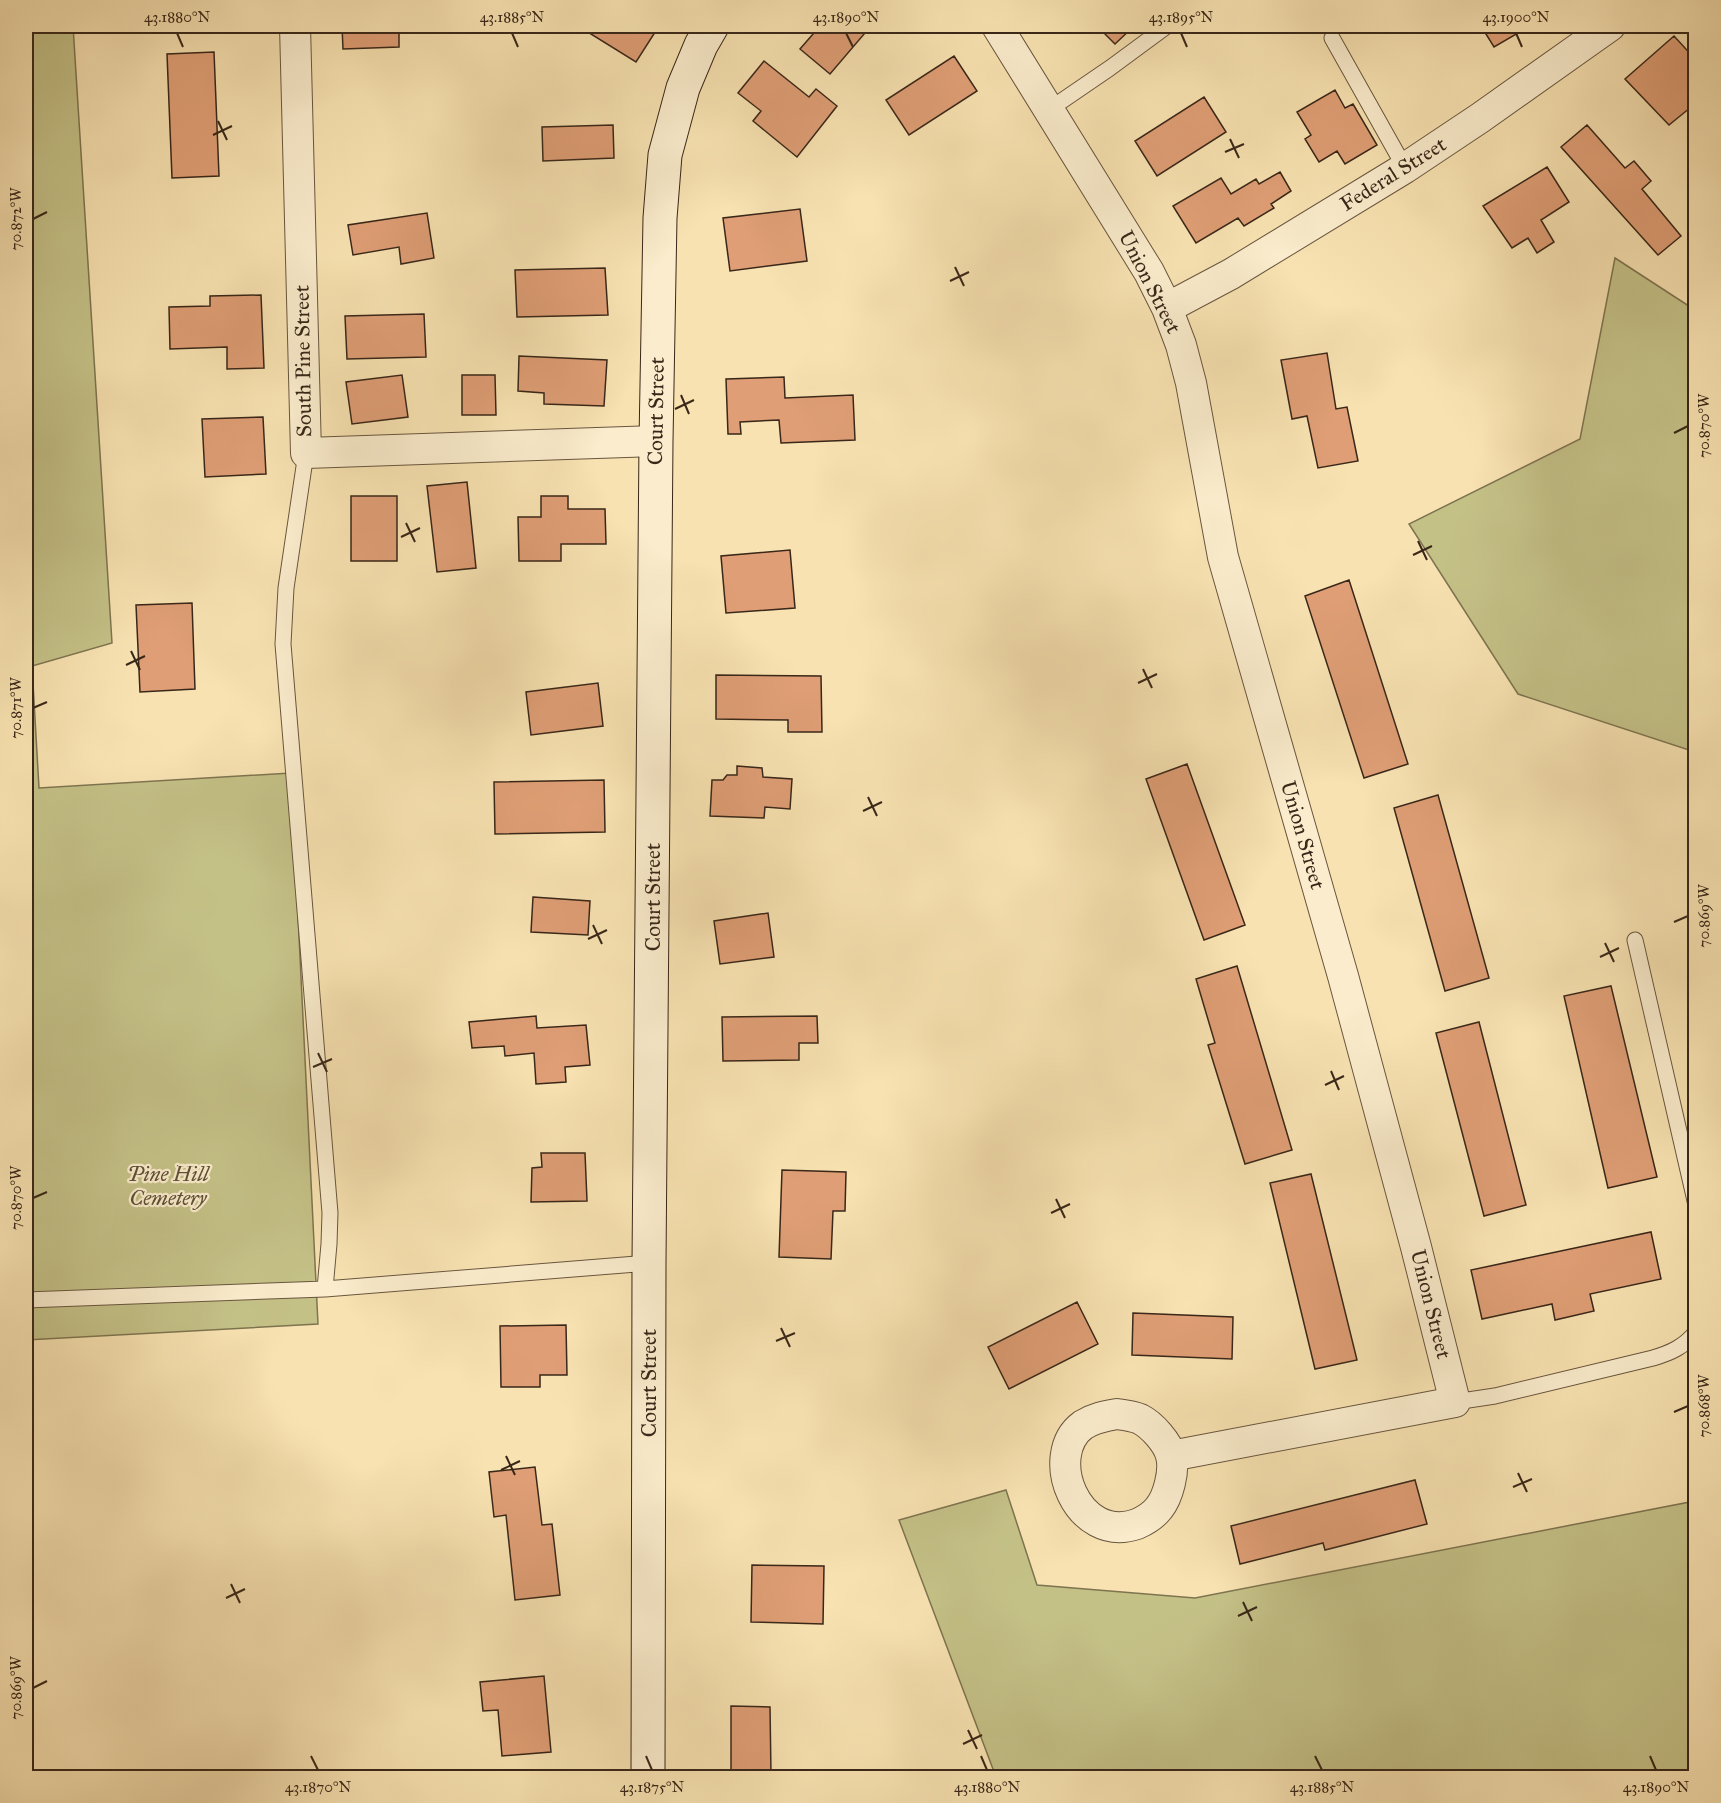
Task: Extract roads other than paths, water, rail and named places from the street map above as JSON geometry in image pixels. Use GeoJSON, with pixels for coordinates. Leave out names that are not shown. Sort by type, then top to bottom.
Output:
{"type":"FeatureCollection","features":[{"type":"Feature","properties":{"kind":"street","name":"South Pine Street"},"geometry":{"type":"LineString","coordinates":[[295,26],[306,453],[656,441]]}},
{"type":"Feature","properties":{"kind":"street","name":"Court Street"},"geometry":{"type":"LineString","coordinates":[[648,1778],[649,1263],[660,218],[665,156],[683,88],[701,45],[712,26]]}},
{"type":"Feature","properties":{"kind":"street","name":"Union Street"},"geometry":{"type":"LineString","coordinates":[[996,26],[1126,232],[1167,308],[1181,345],[1191,383],[1223,557],[1343,976],[1416,1246],[1455,1402]]}},
{"type":"Feature","properties":{"kind":"street","name":"Federal Street"},"geometry":{"type":"LineString","coordinates":[[1167,308],[1231,274],[1405,168],[1610,26]]}},
{"type":"Feature","properties":{"kind":"street"},"geometry":{"type":"LineString","coordinates":[[1171,1456],[1455,1402]]}},
{"type":"Feature","properties":{"kind":"lane"},"geometry":{"type":"LineString","coordinates":[[1050,109],[1167,26]]}},
{"type":"Feature","properties":{"kind":"lane"},"geometry":{"type":"LineString","coordinates":[[1332,38],[1405,168]]}},
{"type":"Feature","properties":{"kind":"lane"},"geometry":{"type":"LineString","coordinates":[[306,453],[286,588],[283,644],[330,1213],[325,1289]]}},
{"type":"Feature","properties":{"kind":"lane"},"geometry":{"type":"LineString","coordinates":[[1635,940],[1695,1205]]}},
{"type":"Feature","properties":{"kind":"lane"},"geometry":{"type":"LineString","coordinates":[[26,1300],[325,1289],[649,1263]]}},
{"type":"Feature","properties":{"kind":"lane"},"geometry":{"type":"LineString","coordinates":[[1455,1402],[1495,1396],[1653,1358],[1674,1351],[1695,1332]]}},
{"type":"Feature","properties":{"kind":"park label","name":"Pine Hill Cemetery"},"geometry":{"type":"Point","coordinates":[168,1186]}}]}
